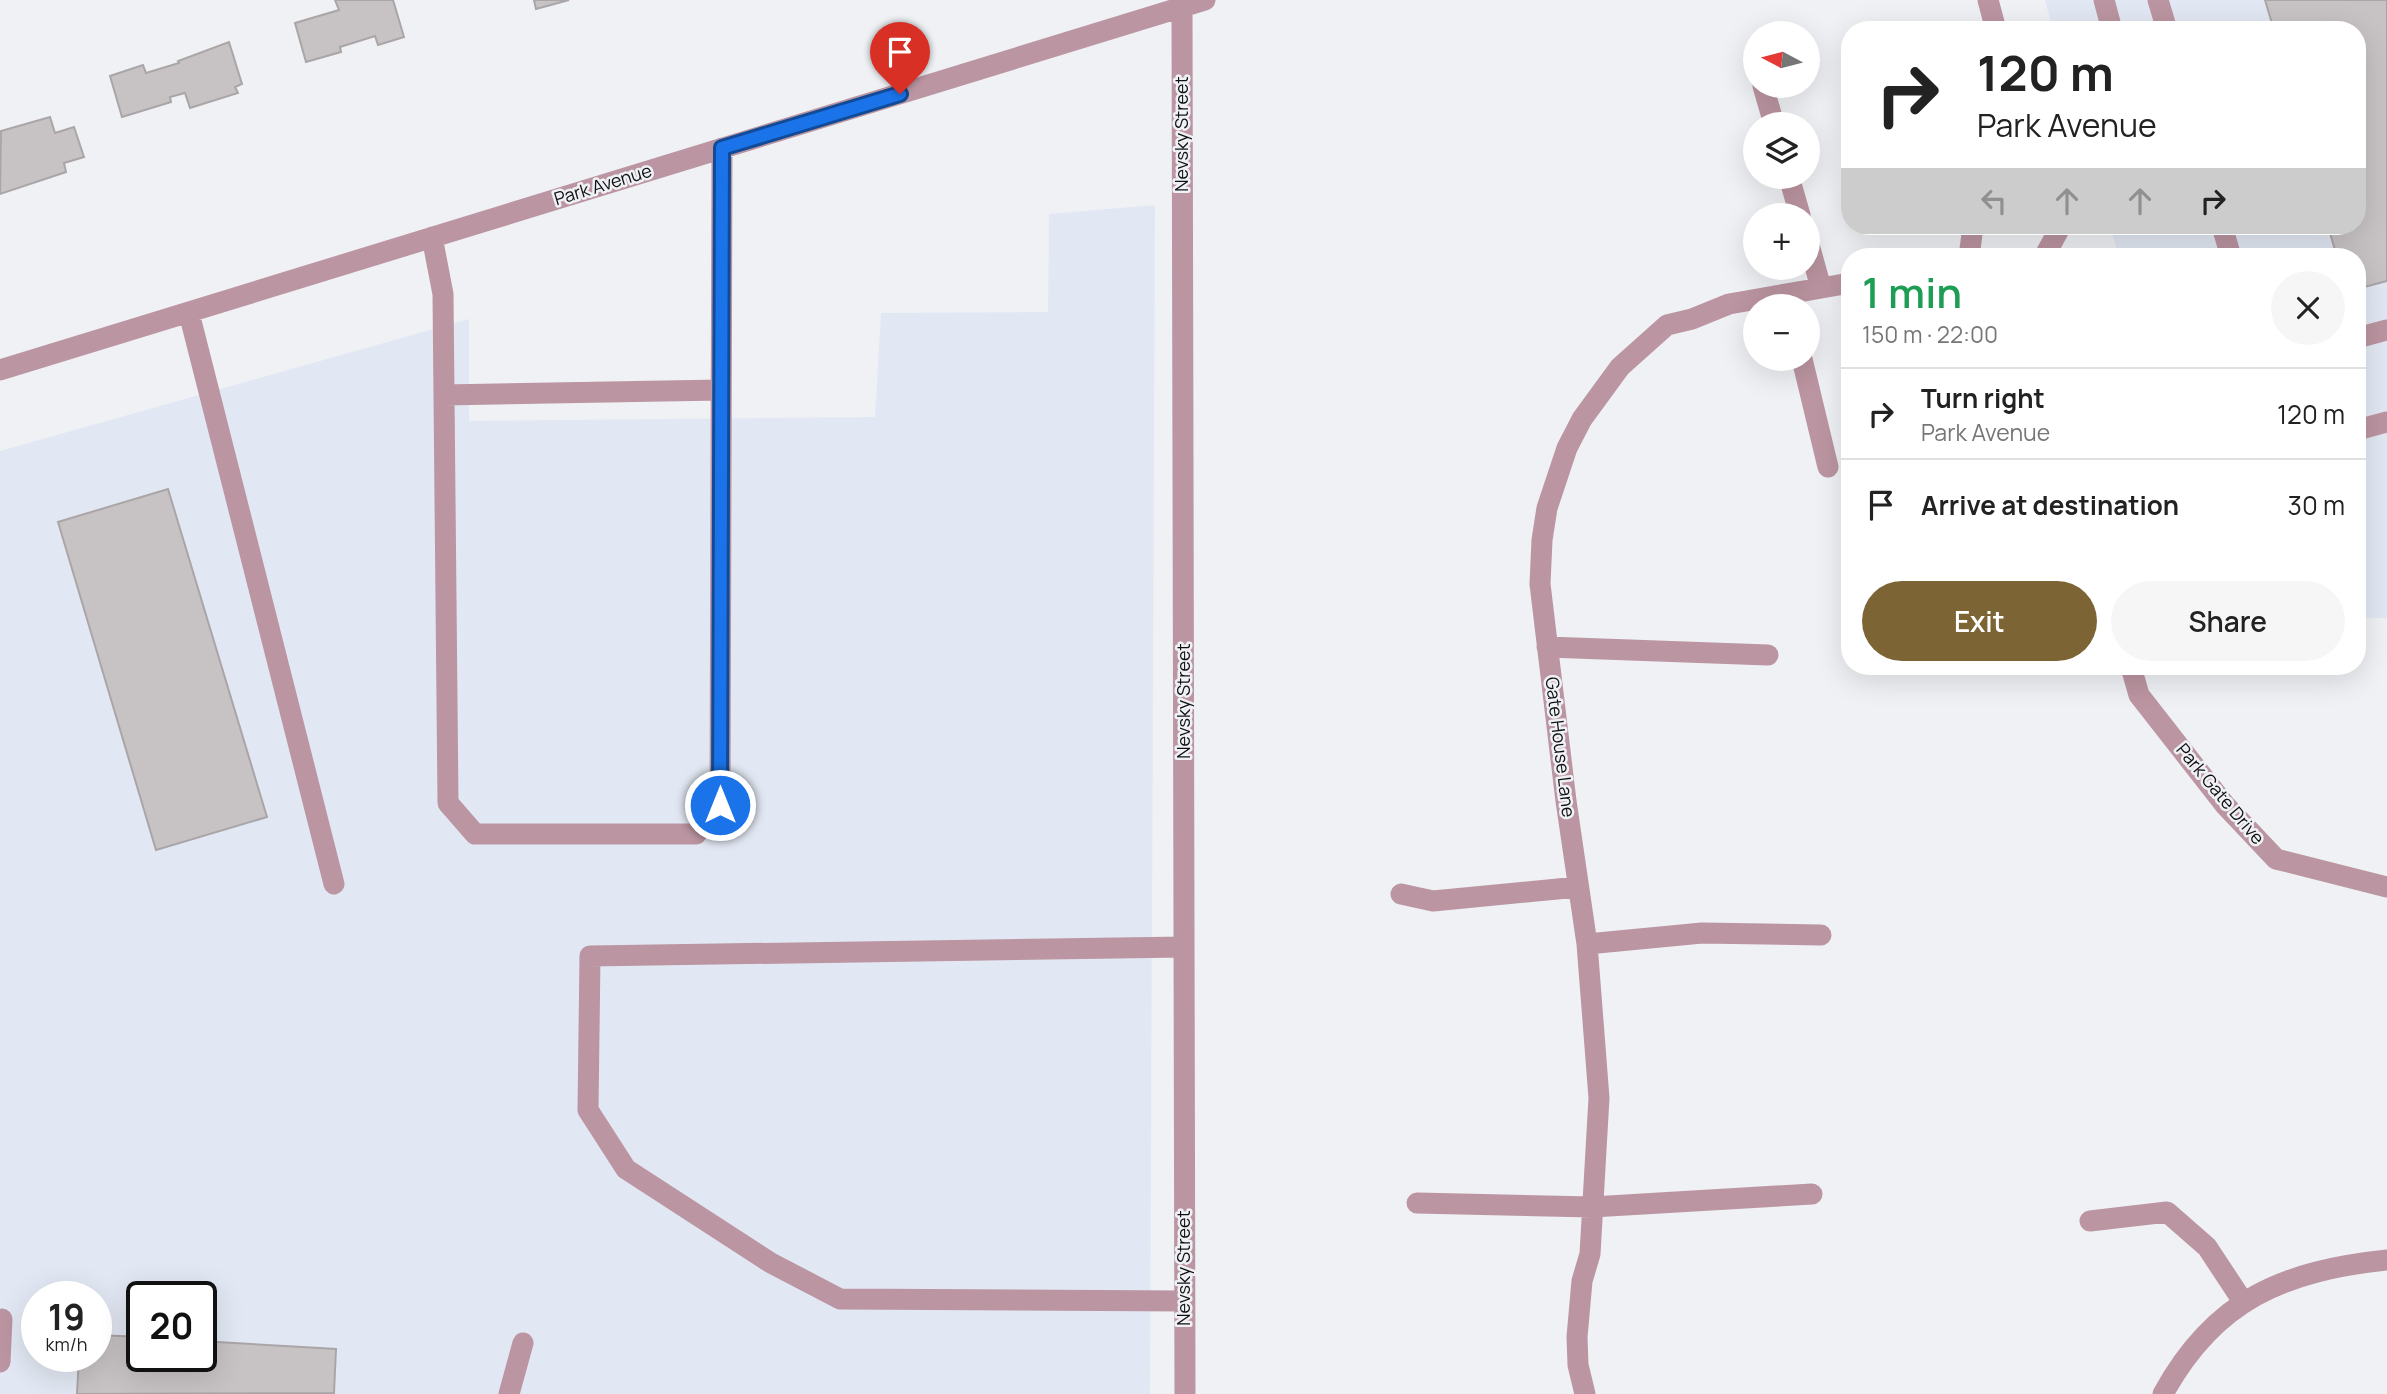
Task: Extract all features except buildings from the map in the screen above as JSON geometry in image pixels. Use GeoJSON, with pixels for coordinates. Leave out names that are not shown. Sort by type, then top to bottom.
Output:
{"type":"FeatureCollection","features":[{"type":"Feature","properties":{"kind":"street","name":"Park Avenue"},"geometry":{"type":"LineString","coordinates":[[0,370],[1205,0]]}},
{"type":"Feature","properties":{"kind":"street"},"geometry":{"type":"LineString","coordinates":[[1988,0],[1994,21]]}},
{"type":"Feature","properties":{"kind":"street"},"geometry":{"type":"LineString","coordinates":[[2104,0],[2110,21]]}},
{"type":"Feature","properties":{"kind":"street"},"geometry":{"type":"LineString","coordinates":[[2158,0],[2164,21]]}},
{"type":"Feature","properties":{"kind":"street","name":"Nevsky Street"},"geometry":{"type":"LineString","coordinates":[[1182,7],[1185,1394]]}},
{"type":"Feature","properties":{"kind":"street"},"geometry":{"type":"LineString","coordinates":[[432,237],[443,294],[448,803],[475,834],[696,834],[720,805],[722,148]]}},
{"type":"Feature","properties":{"kind":"street"},"geometry":{"type":"LineString","coordinates":[[1819,280],[1821,288]]}},
{"type":"Feature","properties":{"kind":"street","name":"Gate House Lane"},"geometry":{"type":"LineString","coordinates":[[1804,294],[1841,285]]}},
{"type":"Feature","properties":{"kind":"street","name":"Gate House Lane"},"geometry":{"type":"LineString","coordinates":[[1585,1394],[1578,1365],[1577,1337],[1582,1281],[1590,1254],[1599,1098],[1587,944],[1540,584],[1542,540],[1547,508],[1567,447],[1600,392],[1619,367],[1667,325],[1692,319],[1729,304],[1743,303]]}},
{"type":"Feature","properties":{"kind":"street"},"geometry":{"type":"LineString","coordinates":[[188,313],[334,884]]}},
{"type":"Feature","properties":{"kind":"street"},"geometry":{"type":"LineString","coordinates":[[2366,336],[2387,330]]}},
{"type":"Feature","properties":{"kind":"street"},"geometry":{"type":"LineString","coordinates":[[1805,371],[1828,467]]}},
{"type":"Feature","properties":{"kind":"street"},"geometry":{"type":"LineString","coordinates":[[444,395],[721,390]]}},
{"type":"Feature","properties":{"kind":"street"},"geometry":{"type":"LineString","coordinates":[[2366,428],[2387,422]]}},
{"type":"Feature","properties":{"kind":"street"},"geometry":{"type":"LineString","coordinates":[[1547,647],[1769,655]]}},
{"type":"Feature","properties":{"kind":"street","name":"Park Gate Drive"},"geometry":{"type":"LineString","coordinates":[[2133,675],[2139,695],[2225,805],[2276,859],[2387,887]]}},
{"type":"Feature","properties":{"kind":"street"},"geometry":{"type":"LineString","coordinates":[[1401,894],[1433,901],[1578,887]]}},
{"type":"Feature","properties":{"kind":"street"},"geometry":{"type":"LineString","coordinates":[[1587,944],[1702,933],[1821,935]]}},
{"type":"Feature","properties":{"kind":"street"},"geometry":{"type":"LineString","coordinates":[[1184,947],[590,956],[588,1110],[625,1169],[771,1263],[841,1299],[1184,1301]]}},
{"type":"Feature","properties":{"kind":"street"},"geometry":{"type":"LineString","coordinates":[[1417,1203],[1592,1207],[1812,1194]]}},
{"type":"Feature","properties":{"kind":"street"},"geometry":{"type":"LineString","coordinates":[[2090,1221],[2166,1212],[2207,1247],[2244,1303]]}},
{"type":"Feature","properties":{"kind":"street"},"geometry":{"type":"LineString","coordinates":[[2163,1394],[2179,1366],[2211,1328],[2244,1303],[2295,1276],[2347,1264],[2387,1260]]}},
{"type":"Feature","properties":{"kind":"street"},"geometry":{"type":"LineString","coordinates":[[0,1362],[2,1319]]}},
{"type":"Feature","properties":{"kind":"street"},"geometry":{"type":"LineString","coordinates":[[509,1394],[523,1343]]}},
{"type":"Feature","properties":{"kind":"shaded area"},"geometry":{"type":"Polygon","coordinates":[[[2045,0],[2387,0],[2387,618],[2366,618],[2366,248],[2116,248],[2113,235],[2366,235],[2366,21],[2051,21],[2045,0]]]}},
{"type":"Feature","properties":{"kind":"shaded area"},"geometry":{"type":"Polygon","coordinates":[[[1155,205],[1150,1394],[0,1394],[0,451],[469,319],[469,421],[875,417],[881,313],[1048,312],[1049,214],[1155,205]]]}},
{"type":"Feature","properties":{"kind":"route"},"geometry":{"type":"LineString","coordinates":[[720,805],[722,148],[900,94]]}}]}
